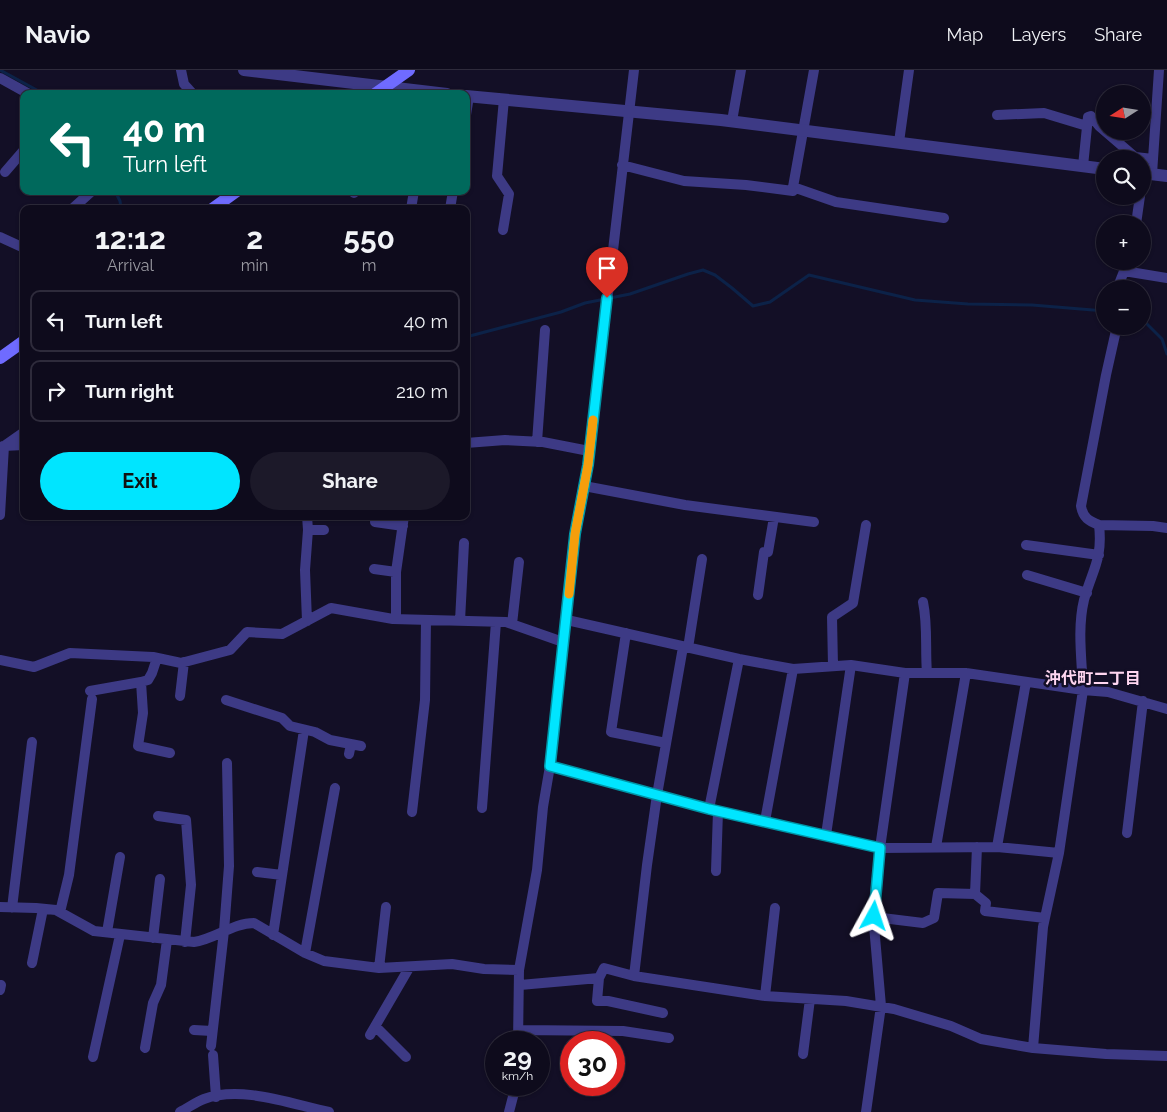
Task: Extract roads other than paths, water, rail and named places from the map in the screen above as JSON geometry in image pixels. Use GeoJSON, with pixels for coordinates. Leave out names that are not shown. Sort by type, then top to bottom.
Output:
{"type":"FeatureCollection","features":[{"type":"Feature","properties":{"kind":"main road"},"geometry":{"type":"LineString","coordinates":[[380,90],[408,70]]}},
{"type":"Feature","properties":{"kind":"main road"},"geometry":{"type":"LineString","coordinates":[[217,205],[231,195]]}},
{"type":"Feature","properties":{"kind":"main road"},"geometry":{"type":"LineString","coordinates":[[0,358],[20,344]]}},
{"type":"Feature","properties":{"kind":"street"},"geometry":{"type":"LineString","coordinates":[[181,70],[184,84],[189,90]]}},
{"type":"Feature","properties":{"kind":"street"},"geometry":{"type":"LineString","coordinates":[[244,70],[319,75],[380,90]]}},
{"type":"Feature","properties":{"kind":"street"},"geometry":{"type":"LineString","coordinates":[[634,70],[590,451],[575,534],[550,766],[543,807],[538,870],[520,970],[519,1030],[623,1030],[669,1038]]}},
{"type":"Feature","properties":{"kind":"street"},"geometry":{"type":"LineString","coordinates":[[732,121],[742,70]]}},
{"type":"Feature","properties":{"kind":"street"},"geometry":{"type":"LineString","coordinates":[[622,165],[684,181],[746,184],[793,192],[814,70]]}},
{"type":"Feature","properties":{"kind":"street"},"geometry":{"type":"LineString","coordinates":[[899,142],[909,70]]}},
{"type":"Feature","properties":{"kind":"street"},"geometry":{"type":"LineString","coordinates":[[1151,163],[1153,159],[1159,70]]}},
{"type":"Feature","properties":{"kind":"street"},"geometry":{"type":"LineString","coordinates":[[0,78],[22,90]]}},
{"type":"Feature","properties":{"kind":"street"},"geometry":{"type":"LineString","coordinates":[[470,96],[732,121],[1096,167]]}},
{"type":"Feature","properties":{"kind":"street"},"geometry":{"type":"LineString","coordinates":[[503,230],[509,194],[497,176],[504,99]]}},
{"type":"Feature","properties":{"kind":"street"},"geometry":{"type":"LineString","coordinates":[[997,115],[1044,113],[1087,126]]}},
{"type":"Feature","properties":{"kind":"street"},"geometry":{"type":"LineString","coordinates":[[1083,166],[1088,117],[1091,116],[1099,126],[1135,157],[1153,159]]}},
{"type":"Feature","properties":{"kind":"street"},"geometry":{"type":"LineString","coordinates":[[5,172],[20,155]]}},
{"type":"Feature","properties":{"kind":"street"},"geometry":{"type":"LineString","coordinates":[[1151,176],[1167,176]]}},
{"type":"Feature","properties":{"kind":"street"},"geometry":{"type":"LineString","coordinates":[[793,187],[836,202],[944,218]]}},
{"type":"Feature","properties":{"kind":"street"},"geometry":{"type":"LineString","coordinates":[[0,237],[20,246]]}},
{"type":"Feature","properties":{"kind":"street"},"geometry":{"type":"LineString","coordinates":[[1140,270],[1167,278]]}},
{"type":"Feature","properties":{"kind":"street"},"geometry":{"type":"LineString","coordinates":[[537,442],[545,330]]}},
{"type":"Feature","properties":{"kind":"street"},"geometry":{"type":"LineString","coordinates":[[1115,335],[1081,506],[1083,514],[1090,522],[1099,525],[1167,528]]}},
{"type":"Feature","properties":{"kind":"street"},"geometry":{"type":"LineString","coordinates":[[2,446],[20,435]]}},
{"type":"Feature","properties":{"kind":"street"},"geometry":{"type":"LineString","coordinates":[[470,443],[505,440],[537,442],[590,451]]}},
{"type":"Feature","properties":{"kind":"street"},"geometry":{"type":"LineString","coordinates":[[2,446],[20,445]]}},
{"type":"Feature","properties":{"kind":"street"},"geometry":{"type":"LineString","coordinates":[[0,515],[2,446]]}},
{"type":"Feature","properties":{"kind":"street"},"geometry":{"type":"LineString","coordinates":[[584,486],[684,505],[814,522]]}},
{"type":"Feature","properties":{"kind":"street"},"geometry":{"type":"LineString","coordinates":[[758,595],[764,552],[768,552],[774,517]]}},
{"type":"Feature","properties":{"kind":"street"},"geometry":{"type":"LineString","coordinates":[[307,520],[305,570],[307,621]]}},
{"type":"Feature","properties":{"kind":"street"},"geometry":{"type":"LineString","coordinates":[[375,522],[404,521],[396,572],[396,620]]}},
{"type":"Feature","properties":{"kind":"street"},"geometry":{"type":"LineString","coordinates":[[833,666],[832,617],[853,603],[866,525]]}},
{"type":"Feature","properties":{"kind":"street"},"geometry":{"type":"LineString","coordinates":[[1033,1048],[1045,918],[1059,853],[1083,690],[1081,622],[1087,593],[1099,555],[1101,542],[1099,525]]}},
{"type":"Feature","properties":{"kind":"street"},"geometry":{"type":"LineString","coordinates":[[308,530],[324,530]]}},
{"type":"Feature","properties":{"kind":"street"},"geometry":{"type":"LineString","coordinates":[[460,621],[464,543]]}},
{"type":"Feature","properties":{"kind":"street"},"geometry":{"type":"LineString","coordinates":[[1026,545],[1099,555]]}},
{"type":"Feature","properties":{"kind":"street"},"geometry":{"type":"LineString","coordinates":[[634,976],[657,795],[702,559]]}},
{"type":"Feature","properties":{"kind":"street"},"geometry":{"type":"LineString","coordinates":[[512,624],[519,562]]}},
{"type":"Feature","properties":{"kind":"street"},"geometry":{"type":"LineString","coordinates":[[374,569],[396,572]]}},
{"type":"Feature","properties":{"kind":"street"},"geometry":{"type":"LineString","coordinates":[[1027,575],[1087,593]]}},
{"type":"Feature","properties":{"kind":"street"},"geometry":{"type":"LineString","coordinates":[[923,602],[926,618],[925,651],[927,673]]}},
{"type":"Feature","properties":{"kind":"street"},"geometry":{"type":"LineString","coordinates":[[0,660],[34,667],[70,653],[157,658],[184,662],[230,650],[247,632],[282,634],[331,608],[396,620],[512,624],[563,642]]}},
{"type":"Feature","properties":{"kind":"street"},"geometry":{"type":"LineString","coordinates":[[412,812],[425,700],[426,620]]}},
{"type":"Feature","properties":{"kind":"street"},"geometry":{"type":"LineString","coordinates":[[567,620],[739,660],[793,669],[851,665],[905,673],[966,673],[1108,692],[1167,709]]}},
{"type":"Feature","properties":{"kind":"street"},"geometry":{"type":"LineString","coordinates":[[482,808],[496,622]]}},
{"type":"Feature","properties":{"kind":"street"},"geometry":{"type":"LineString","coordinates":[[626,633],[611,732],[666,743]]}},
{"type":"Feature","properties":{"kind":"street"},"geometry":{"type":"LineString","coordinates":[[60,912],[69,875],[91,695],[148,680],[157,658]]}},
{"type":"Feature","properties":{"kind":"street"},"geometry":{"type":"LineString","coordinates":[[716,871],[714,810],[739,660]]}},
{"type":"Feature","properties":{"kind":"street"},"geometry":{"type":"LineString","coordinates":[[180,696],[184,662]]}},
{"type":"Feature","properties":{"kind":"street"},"geometry":{"type":"LineString","coordinates":[[826,835],[851,665]]}},
{"type":"Feature","properties":{"kind":"street"},"geometry":{"type":"LineString","coordinates":[[765,821],[793,669]]}},
{"type":"Feature","properties":{"kind":"street"},"geometry":{"type":"LineString","coordinates":[[866,1112],[881,1006],[874,916],[880,848],[905,673]]}},
{"type":"Feature","properties":{"kind":"street"},"geometry":{"type":"LineString","coordinates":[[936,847],[966,673]]}},
{"type":"Feature","properties":{"kind":"street"},"geometry":{"type":"LineString","coordinates":[[142,682],[143,712],[138,746],[170,753]]}},
{"type":"Feature","properties":{"kind":"street"},"geometry":{"type":"LineString","coordinates":[[997,847],[1026,682]]}},
{"type":"Feature","properties":{"kind":"street"},"geometry":{"type":"LineString","coordinates":[[226,700],[282,718],[290,726],[315,732],[330,740],[354,748]]}},
{"type":"Feature","properties":{"kind":"street"},"geometry":{"type":"LineString","coordinates":[[1127,833],[1143,701]]}},
{"type":"Feature","properties":{"kind":"street"},"geometry":{"type":"LineString","coordinates":[[273,935],[304,730]]}},
{"type":"Feature","properties":{"kind":"street"},"geometry":{"type":"LineString","coordinates":[[12,908],[32,742]]}},
{"type":"Feature","properties":{"kind":"street"},"geometry":{"type":"LineString","coordinates":[[216,1096],[212,1031],[224,932],[228,866],[227,763]]}},
{"type":"Feature","properties":{"kind":"street"},"geometry":{"type":"LineString","coordinates":[[550,766],[714,810],[880,848],[997,847],[1059,853]]}},
{"type":"Feature","properties":{"kind":"street"},"geometry":{"type":"LineString","coordinates":[[305,954],[334,788]]}},
{"type":"Feature","properties":{"kind":"street"},"geometry":{"type":"LineString","coordinates":[[158,816],[186,820],[191,885],[185,942]]}},
{"type":"Feature","properties":{"kind":"street"},"geometry":{"type":"LineString","coordinates":[[975,894],[976,847]]}},
{"type":"Feature","properties":{"kind":"street"},"geometry":{"type":"LineString","coordinates":[[107,932],[120,857]]}},
{"type":"Feature","properties":{"kind":"street"},"geometry":{"type":"LineString","coordinates":[[257,872],[282,875]]}},
{"type":"Feature","properties":{"kind":"street"},"geometry":{"type":"LineString","coordinates":[[153,938],[160,879]]}},
{"type":"Feature","properties":{"kind":"street"},"geometry":{"type":"LineString","coordinates":[[874,916],[923,923],[934,918],[938,892],[975,894],[986,903],[985,912],[1045,918]]}},
{"type":"Feature","properties":{"kind":"street"},"geometry":{"type":"LineString","coordinates":[[0,907],[56,910],[94,931],[185,942],[205,940],[246,923],[254,923],[305,954],[324,961],[379,968],[409,968],[452,964],[484,969],[520,970]]}},
{"type":"Feature","properties":{"kind":"street"},"geometry":{"type":"LineString","coordinates":[[379,968],[386,907]]}},
{"type":"Feature","properties":{"kind":"street"},"geometry":{"type":"LineString","coordinates":[[32,963],[43,908]]}},
{"type":"Feature","properties":{"kind":"street"},"geometry":{"type":"LineString","coordinates":[[765,996],[775,908]]}},
{"type":"Feature","properties":{"kind":"street"},"geometry":{"type":"LineString","coordinates":[[93,1057],[120,935]]}},
{"type":"Feature","properties":{"kind":"street"},"geometry":{"type":"LineString","coordinates":[[145,1048],[153,1003],[160,985],[168,940]]}},
{"type":"Feature","properties":{"kind":"street"},"geometry":{"type":"LineString","coordinates":[[406,1057],[373,1031],[409,968]]}},
{"type":"Feature","properties":{"kind":"street"},"geometry":{"type":"LineString","coordinates":[[663,1013],[597,1001],[599,978],[604,968],[634,976],[765,996],[846,1001],[881,1006],[928,1018],[981,1039],[1033,1048],[1106,1054],[1167,1056]]}},
{"type":"Feature","properties":{"kind":"street"},"geometry":{"type":"LineString","coordinates":[[520,985],[599,978]]}},
{"type":"Feature","properties":{"kind":"street"},"geometry":{"type":"LineString","coordinates":[[803,1054],[810,998]]}},
{"type":"Feature","properties":{"kind":"street"},"geometry":{"type":"LineString","coordinates":[[194,1030],[212,1031]]}},
{"type":"Feature","properties":{"kind":"street"},"geometry":{"type":"LineString","coordinates":[[180,1112],[204,1099],[235,1093],[329,1112]]}},
{"type":"Feature","properties":{"kind":"street"},"geometry":{"type":"LineString","coordinates":[[509,1112],[513,1096]]}},
{"type":"Feature","properties":{"kind":"waterway"},"geometry":{"type":"LineString","coordinates":[[0,70],[37,90]]}},
{"type":"Feature","properties":{"kind":"waterway"},"geometry":{"type":"LineString","coordinates":[[117,195],[120,205]]}},
{"type":"Feature","properties":{"kind":"waterway"},"geometry":{"type":"LineString","coordinates":[[470,336],[561,312],[585,303],[630,294],[703,270],[715,275],[753,306],[770,302],[809,275],[915,300],[968,304],[1032,305],[1096,310]]}},
{"type":"Feature","properties":{"kind":"waterway"},"geometry":{"type":"LineString","coordinates":[[1151,328],[1162,339],[1167,354]]}},
{"type":"Feature","properties":{"kind":"district","name":"沖代町二丁目"},"geometry":{"type":"Point","coordinates":[1093,678]}}]}
